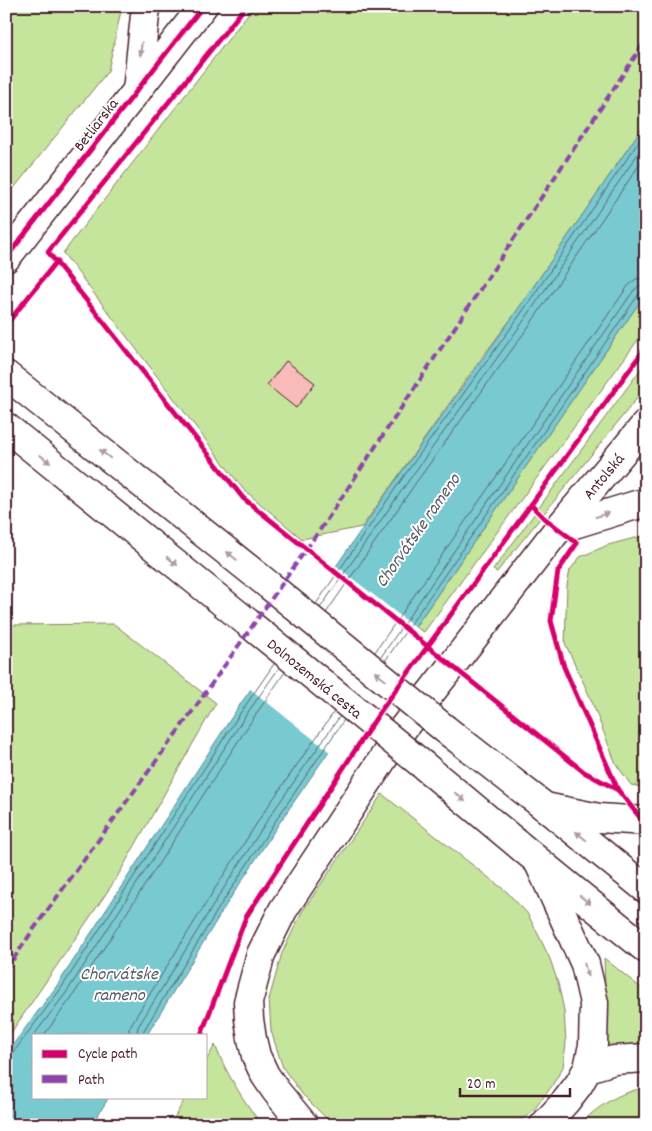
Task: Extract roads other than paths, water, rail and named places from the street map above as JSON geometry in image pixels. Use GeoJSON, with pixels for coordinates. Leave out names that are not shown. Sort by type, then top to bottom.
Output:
{"type":"FeatureCollection","features":[{"type":"Feature","properties":{"kind":"street"},"geometry":{"type":"LineString","coordinates":[[137,91],[146,6]]}},
{"type":"Feature","properties":{"kind":"street","name":"Betliarska"},"geometry":{"type":"LineString","coordinates":[[6,258],[203,6]]}},
{"type":"Feature","properties":{"kind":"street"},"geometry":{"type":"LineString","coordinates":[[6,375],[646,889]]}},
{"type":"Feature","properties":{"kind":"street","name":"Antolská"},"geometry":{"type":"LineString","coordinates":[[304,1125],[276,1091],[265,1075],[256,1056],[249,1019],[248,1002],[261,954],[283,910],[404,727],[558,528],[645,425]]}},
{"type":"Feature","properties":{"kind":"street","name":"Dolnozemská cesta"},"geometry":{"type":"LineString","coordinates":[[7,428],[248,622],[538,862],[646,948]]}},
{"type":"Feature","properties":{"kind":"street"},"geometry":{"type":"LineString","coordinates":[[558,528],[646,503]]}},
{"type":"Feature","properties":{"kind":"street"},"geometry":{"type":"LineString","coordinates":[[545,807],[599,818],[646,821]]}},
{"type":"Feature","properties":{"kind":"street"},"geometry":{"type":"LineString","coordinates":[[538,862],[585,964],[594,1003],[593,1045],[588,1068],[580,1084],[544,1125]]}},
{"type":"Feature","properties":{"kind":"street"},"geometry":{"type":"LineString","coordinates":[[588,1068],[614,1060],[646,1058]]}},
{"type":"Feature","properties":{"kind":"water","name":"Chorvátske rameno"},"geometry":{"type":"Polygon","coordinates":[[[646,122],[646,293],[280,822],[226,905],[148,1034],[32,1034],[32,1098],[108,1098],[92,1125],[6,1125],[6,1054],[56,987],[237,709],[400,474],[514,315],[646,122]]]}}]}
